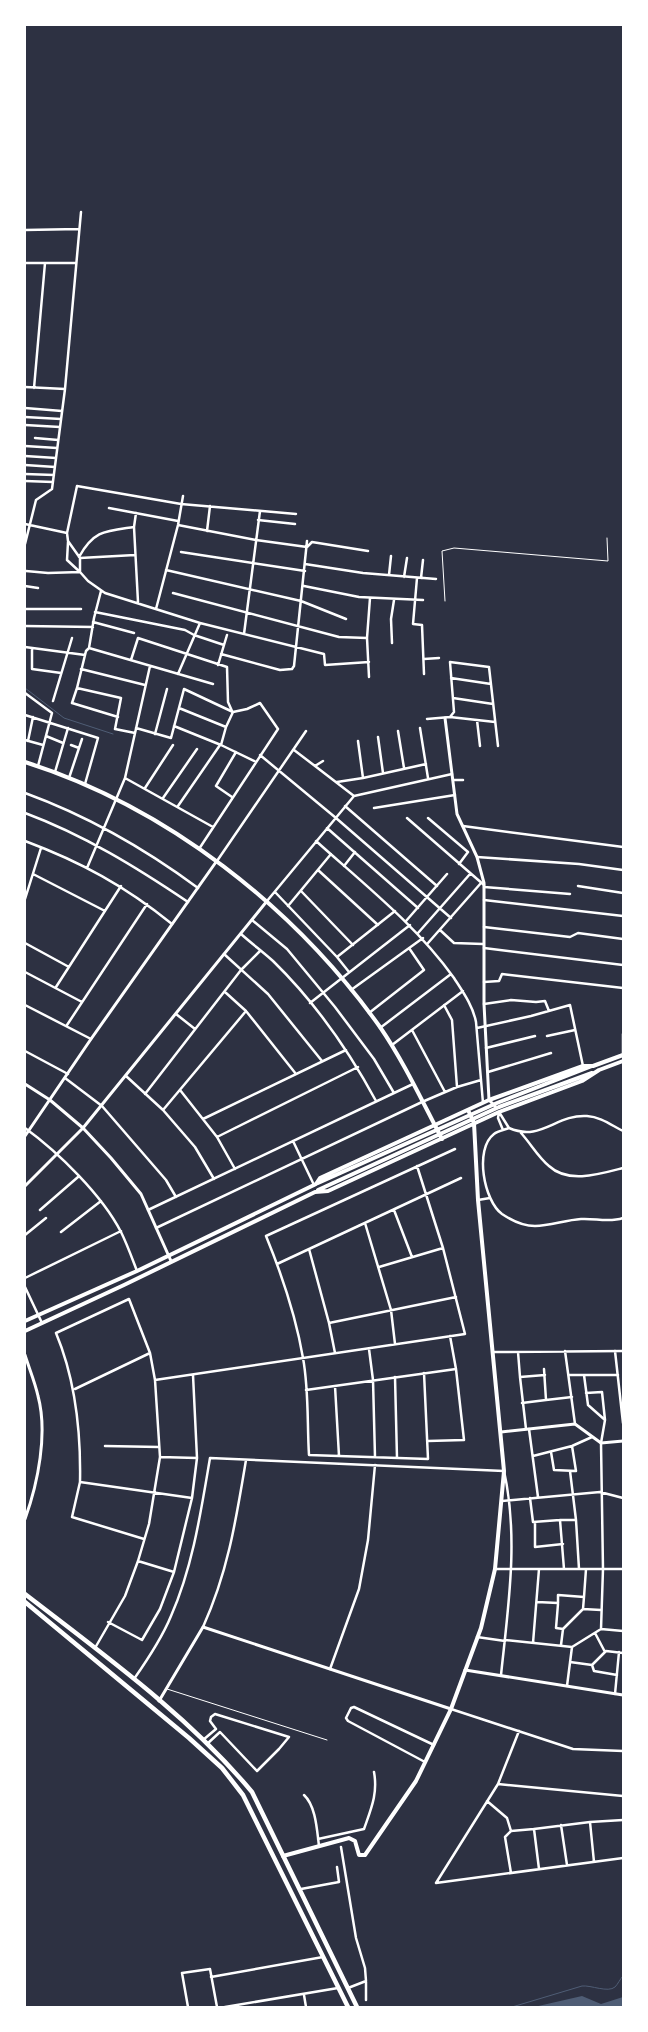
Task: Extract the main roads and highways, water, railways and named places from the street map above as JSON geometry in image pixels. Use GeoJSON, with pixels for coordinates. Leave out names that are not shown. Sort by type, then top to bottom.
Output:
{"type":"FeatureCollection","features":[{"type":"Feature","properties":{"kind":"main road"},"geometry":{"type":"LineString","coordinates":[[25,762],[69,778],[116,800],[164,826],[199,849],[267,901],[305,938],[369,1013],[392,1045],[442,1139]]}},
{"type":"Feature","properties":{"kind":"main road"},"geometry":{"type":"LineString","coordinates":[[25,1331],[415,1145],[498,1107],[623,1055]]}},
{"type":"Feature","properties":{"kind":"main road"},"geometry":{"type":"LineString","coordinates":[[25,1321],[137,1271],[315,1184],[413,1140],[623,1061]]}},
{"type":"Feature","properties":{"kind":"main road"},"geometry":{"type":"LineString","coordinates":[[315,1184],[320,1178],[489,1100],[583,1066],[593,1066]]}},
{"type":"Feature","properties":{"kind":"main road"},"geometry":{"type":"LineString","coordinates":[[315,1192],[328,1191],[442,1139],[474,1123],[498,1107]]}},
{"type":"Feature","properties":{"kind":"main road"},"geometry":{"type":"LineString","coordinates":[[282,1856],[350,1838],[355,1841],[358,1854],[364,1856],[416,1781],[451,1709],[477,1637],[495,1569],[504,1471],[478,1200],[474,1123],[468,1110]]}},
{"type":"Feature","properties":{"kind":"main road"},"geometry":{"type":"LineString","coordinates":[[25,1594],[134,1679],[228,1764],[252,1792],[357,2007]]}},
{"type":"Feature","properties":{"kind":"main road"},"geometry":{"type":"LineString","coordinates":[[25,1602],[187,1736],[222,1768],[243,1795],[348,2007]]}},
{"type":"Feature","properties":{"kind":"main road"},"geometry":{"type":"LineString","coordinates":[[187,1736],[192,1730]]}},
{"type":"Feature","properties":{"kind":"water"},"geometry":{"type":"Polygon","coordinates":[[[582,1996],[601,2004],[623,1997],[623,2007],[534,2007],[582,1996]]]}},
{"type":"Feature","properties":{"kind":"waterway"},"geometry":{"type":"LineString","coordinates":[[25,688],[64,718],[113,734]]}},
{"type":"Feature","properties":{"kind":"waterway"},"geometry":{"type":"LineString","coordinates":[[512,2007],[582,1986],[612,1989],[623,1976]]}}]}
